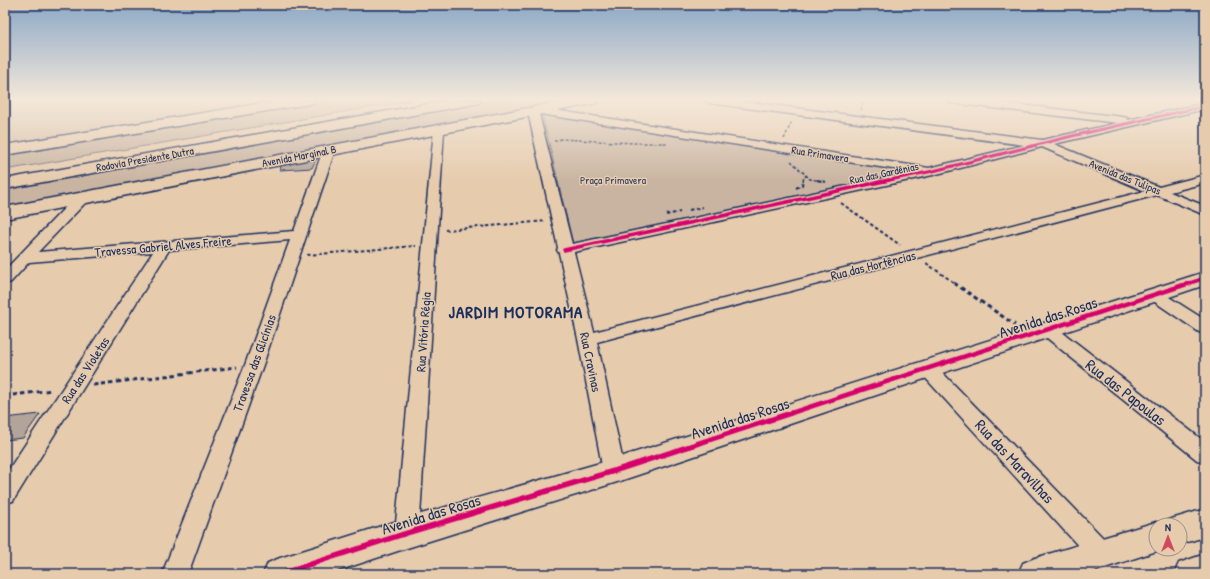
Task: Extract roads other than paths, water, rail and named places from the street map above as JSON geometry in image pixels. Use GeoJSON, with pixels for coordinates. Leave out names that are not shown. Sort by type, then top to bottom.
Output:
{"type":"FeatureCollection","features":[{"type":"Feature","properties":{"kind":"main road"},"geometry":{"type":"LineString","coordinates":[[5,150],[145,127]]}},
{"type":"Feature","properties":{"kind":"main road","name":"Rodovia Presidente Dutra"},"geometry":{"type":"LineString","coordinates":[[5,174],[274,127]]}},
{"type":"Feature","properties":{"kind":"main road","name":"Rodovia Presidente Dutra"},"geometry":{"type":"LineString","coordinates":[[5,184],[323,127]]}},
{"type":"Feature","properties":{"kind":"main road","name":"Avenida Marginal B"},"geometry":{"type":"LineString","coordinates":[[5,213],[454,127]]}},
{"type":"Feature","properties":{"kind":"main road","name":"Avenida das Rosas"},"geometry":{"type":"LineString","coordinates":[[280,574],[407,533],[614,471],[928,370],[1205,278]]}},
{"type":"Feature","properties":{"kind":"main road"},"geometry":{"type":"LineString","coordinates":[[1188,528],[1205,523]]}},
{"type":"Feature","properties":{"kind":"main road"},"geometry":{"type":"LineString","coordinates":[[1035,574],[1148,539]]}},
{"type":"Feature","properties":{"kind":"main road"},"geometry":{"type":"LineString","coordinates":[[1191,574],[1205,570]]}},
{"type":"Feature","properties":{"kind":"street","name":"Rua Cravinas"},"geometry":{"type":"LineString","coordinates":[[540,127],[557,220],[587,339],[614,471]]}},
{"type":"Feature","properties":{"kind":"street","name":"Rua Primavera"},"geometry":{"type":"LineString","coordinates":[[642,127],[933,171]]}},
{"type":"Feature","properties":{"kind":"street"},"geometry":{"type":"LineString","coordinates":[[912,127],[1044,144]]}},
{"type":"Feature","properties":{"kind":"street","name":"Rua das Gardênias"},"geometry":{"type":"LineString","coordinates":[[564,250],[933,171],[1110,127]]}},
{"type":"Feature","properties":{"kind":"street","name":"Rua Vitória Régia"},"geometry":{"type":"LineString","coordinates":[[407,533],[439,130]]}},
{"type":"Feature","properties":{"kind":"street","name":"Avenida das Tulipas"},"geometry":{"type":"LineString","coordinates":[[1044,144],[1205,211]]}},
{"type":"Feature","properties":{"kind":"street","name":"Travessa das Glicínias"},"geometry":{"type":"LineString","coordinates":[[175,574],[254,365],[293,257],[329,150]]}},
{"type":"Feature","properties":{"kind":"street","name":"Rua das Hortências"},"geometry":{"type":"LineString","coordinates":[[587,339],[1205,179]]}},
{"type":"Feature","properties":{"kind":"street"},"geometry":{"type":"LineString","coordinates":[[5,280],[83,197]]}},
{"type":"Feature","properties":{"kind":"street","name":"Travessa Gabriel Alves Freire"},"geometry":{"type":"LineString","coordinates":[[26,258],[300,235]]}},
{"type":"Feature","properties":{"kind":"street","name":"Rua das Violetas"},"geometry":{"type":"LineString","coordinates":[[5,494],[164,246]]}},
{"type":"Feature","properties":{"kind":"street"},"geometry":{"type":"LineString","coordinates":[[1155,295],[1205,328]]}},
{"type":"Feature","properties":{"kind":"street","name":"Rua das Papoulas"},"geometry":{"type":"LineString","coordinates":[[1047,330],[1205,454]]}},
{"type":"Feature","properties":{"kind":"street","name":"Rua das Maravilhas"},"geometry":{"type":"LineString","coordinates":[[928,370],[1101,553]]}},
{"type":"Feature","properties":{"kind":"district","name":"JARDIM MOTORAMA"},"geometry":{"type":"Point","coordinates":[516,311]}},
{"type":"Feature","properties":{"kind":"park label","name":"Praça Primavera"},"geometry":{"type":"Point","coordinates":[613,180]}}]}
